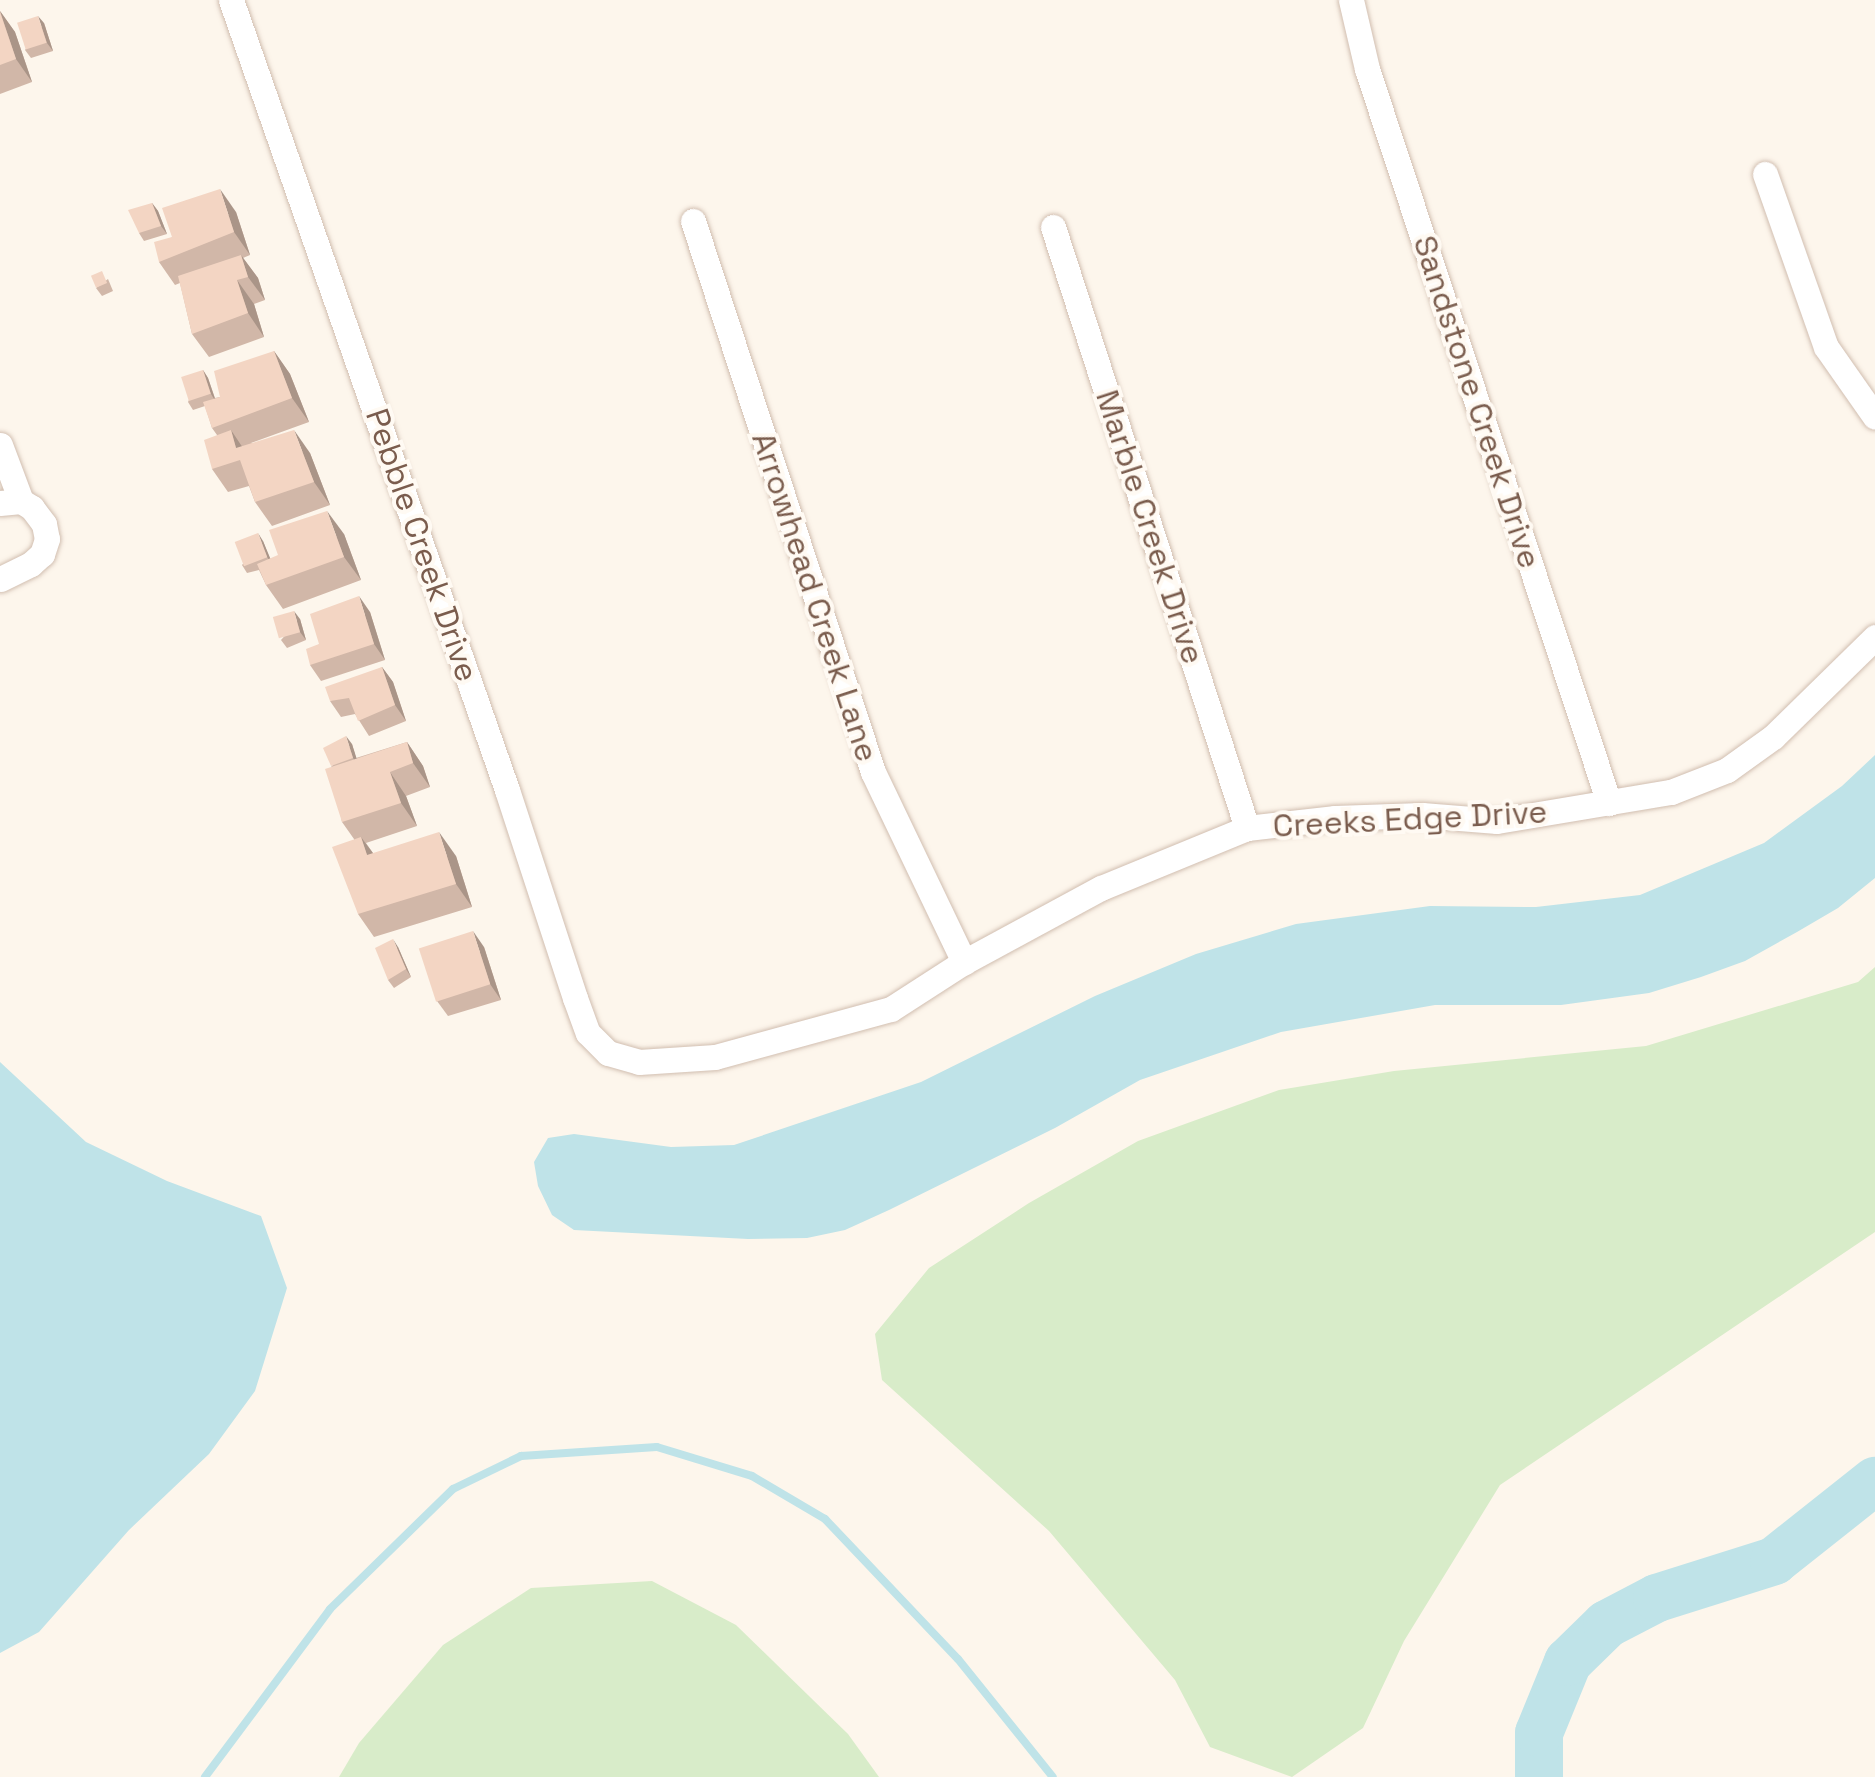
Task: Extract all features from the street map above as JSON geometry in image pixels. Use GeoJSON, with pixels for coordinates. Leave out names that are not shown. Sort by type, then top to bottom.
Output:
{"type":"FeatureCollection","features":[{"type":"Feature","properties":{"kind":"street","name":"Pebble Creek Drive"},"geometry":{"type":"LineString","coordinates":[[231,0],[588,1033],[608,1053],[639,1062]]}},
{"type":"Feature","properties":{"kind":"street","name":"Sandstone Creek Drive"},"geometry":{"type":"LineString","coordinates":[[1351,0],[1367,68],[1609,803]]}},
{"type":"Feature","properties":{"kind":"street"},"geometry":{"type":"LineString","coordinates":[[1766,174],[1826,347],[1875,417]]}},
{"type":"Feature","properties":{"kind":"street","name":"Arrowhead Creek Lane"},"geometry":{"type":"LineString","coordinates":[[692,221],[872,772],[964,962]]}},
{"type":"Feature","properties":{"kind":"street","name":"Marble Creek Drive"},"geometry":{"type":"LineString","coordinates":[[1053,227],[1247,828]]}},
{"type":"Feature","properties":{"kind":"street"},"geometry":{"type":"LineString","coordinates":[[0,445],[10,502],[44,524],[47,539],[42,554],[30,564],[0,578]]}},
{"type":"Feature","properties":{"kind":"street","name":"Creeks Edge Drive"},"geometry":{"type":"LineString","coordinates":[[639,1062],[716,1057],[891,1009],[964,962],[1100,888],[1247,828],[1352,817],[1422,815],[1496,821],[1671,792],[1727,770],[1773,737],[1875,637]]}},
{"type":"Feature","properties":{"kind":"green space"},"geometry":{"type":"Polygon","coordinates":[[[1875,967],[1875,1232],[1500,1485],[1404,1641],[1363,1728],[1292,1777],[1210,1747],[1175,1680],[1049,1531],[882,1380],[875,1334],[929,1268],[1029,1203],[1138,1141],[1279,1090],[1394,1071],[1646,1046],[1858,982],[1875,967]]]}},
{"type":"Feature","properties":{"kind":"green space"},"geometry":{"type":"Polygon","coordinates":[[[652,1581],[736,1625],[848,1734],[879,1777],[339,1777],[359,1743],[443,1645],[531,1588],[652,1581]]]}},
{"type":"Feature","properties":{"kind":"water"},"geometry":{"type":"Polygon","coordinates":[[[1875,755],[1875,878],[1838,908],[1797,932],[1745,961],[1701,977],[1649,993],[1561,1005],[1435,1005],[1281,1032],[1140,1080],[1055,1128],[889,1210],[845,1230],[807,1238],[748,1239],[574,1230],[552,1215],[538,1186],[534,1162],[548,1138],[574,1134],[671,1147],[734,1145],[921,1082],[1095,996],[1196,954],[1296,924],[1430,906],[1536,907],[1640,895],[1764,843],[1842,786],[1875,755]]]}},
{"type":"Feature","properties":{"kind":"water"},"geometry":{"type":"Polygon","coordinates":[[[0,1062],[86,1142],[167,1181],[261,1216],[287,1288],[255,1391],[209,1454],[129,1530],[39,1632],[0,1653],[0,1062]]]}},
{"type":"Feature","properties":{"kind":"water"},"geometry":{"type":"Polygon","coordinates":[[[1875,1468],[1875,1496],[1818,1542],[1809,1528],[1875,1468]]]}},
{"type":"Feature","properties":{"kind":"building"},"geometry":{"type":"Polygon","coordinates":[[[0,12],[16,59],[0,65],[0,12]]]}},
{"type":"Feature","properties":{"kind":"building"},"geometry":{"type":"Polygon","coordinates":[[[38,16],[47,43],[26,49],[17,23],[38,16]]]}},
{"type":"Feature","properties":{"kind":"building"},"geometry":{"type":"Polygon","coordinates":[[[220,189],[234,232],[159,262],[154,242],[172,237],[162,208],[220,189]]]}},
{"type":"Feature","properties":{"kind":"building"},"geometry":{"type":"Polygon","coordinates":[[[152,203],[161,226],[139,233],[128,210],[152,203]]]}},
{"type":"Feature","properties":{"kind":"building"},"geometry":{"type":"Polygon","coordinates":[[[241,255],[248,277],[237,280],[248,313],[192,334],[178,276],[241,255]]]}},
{"type":"Feature","properties":{"kind":"building"},"geometry":{"type":"Polygon","coordinates":[[[102,271],[107,283],[96,288],[91,276],[102,271]]]}},
{"type":"Feature","properties":{"kind":"building"},"geometry":{"type":"Polygon","coordinates":[[[274,351],[292,398],[212,428],[203,402],[220,397],[214,371],[274,351]]]}},
{"type":"Feature","properties":{"kind":"building"},"geometry":{"type":"Polygon","coordinates":[[[203,370],[211,394],[189,401],[181,377],[203,370]]]}},
{"type":"Feature","properties":{"kind":"building"},"geometry":{"type":"Polygon","coordinates":[[[231,430],[236,448],[294,430],[314,482],[255,502],[240,460],[212,469],[204,440],[231,430]]]}},
{"type":"Feature","properties":{"kind":"building"},"geometry":{"type":"Polygon","coordinates":[[[327,511],[344,557],[266,585],[257,564],[278,555],[269,530],[327,511]]]}},
{"type":"Feature","properties":{"kind":"building"},"geometry":{"type":"Polygon","coordinates":[[[258,533],[267,557],[244,566],[235,542],[258,533]]]}},
{"type":"Feature","properties":{"kind":"building"},"geometry":{"type":"Polygon","coordinates":[[[359,596],[374,644],[310,665],[306,649],[319,644],[310,614],[359,596]]]}},
{"type":"Feature","properties":{"kind":"building"},"geometry":{"type":"Polygon","coordinates":[[[294,611],[300,632],[279,638],[273,617],[294,611]]]}},
{"type":"Feature","properties":{"kind":"building"},"geometry":{"type":"Polygon","coordinates":[[[382,667],[395,705],[358,721],[349,698],[330,701],[325,687],[382,667]]]}},
{"type":"Feature","properties":{"kind":"building"},"geometry":{"type":"Polygon","coordinates":[[[346,736],[353,758],[331,766],[323,748],[346,736]]]}},
{"type":"Feature","properties":{"kind":"building"},"geometry":{"type":"Polygon","coordinates":[[[407,742],[413,763],[390,772],[401,803],[342,822],[325,769],[407,742]]]}},
{"type":"Feature","properties":{"kind":"building"},"geometry":{"type":"Polygon","coordinates":[[[439,832],[456,884],[358,914],[332,847],[361,837],[367,855],[439,832]]]}},
{"type":"Feature","properties":{"kind":"building"},"geometry":{"type":"Polygon","coordinates":[[[473,931],[490,984],[436,1002],[419,949],[473,931]]]}},
{"type":"Feature","properties":{"kind":"building"},"geometry":{"type":"Polygon","coordinates":[[[393,939],[406,969],[388,980],[375,948],[393,939]]]}},
{"type":"Feature","properties":{"kind":"waterway"},"geometry":{"type":"LineString","coordinates":[[205,1777],[330,1609],[453,1489],[521,1456],[657,1447],[752,1476],[825,1519],[958,1659],[1053,1777]]}},
{"type":"Feature","properties":{"kind":"waterway"},"geometry":{"type":"LineString","coordinates":[[1539,1777],[1539,1733],[1568,1662],[1607,1624],[1657,1598],[1774,1561],[1875,1481]]}}]}
